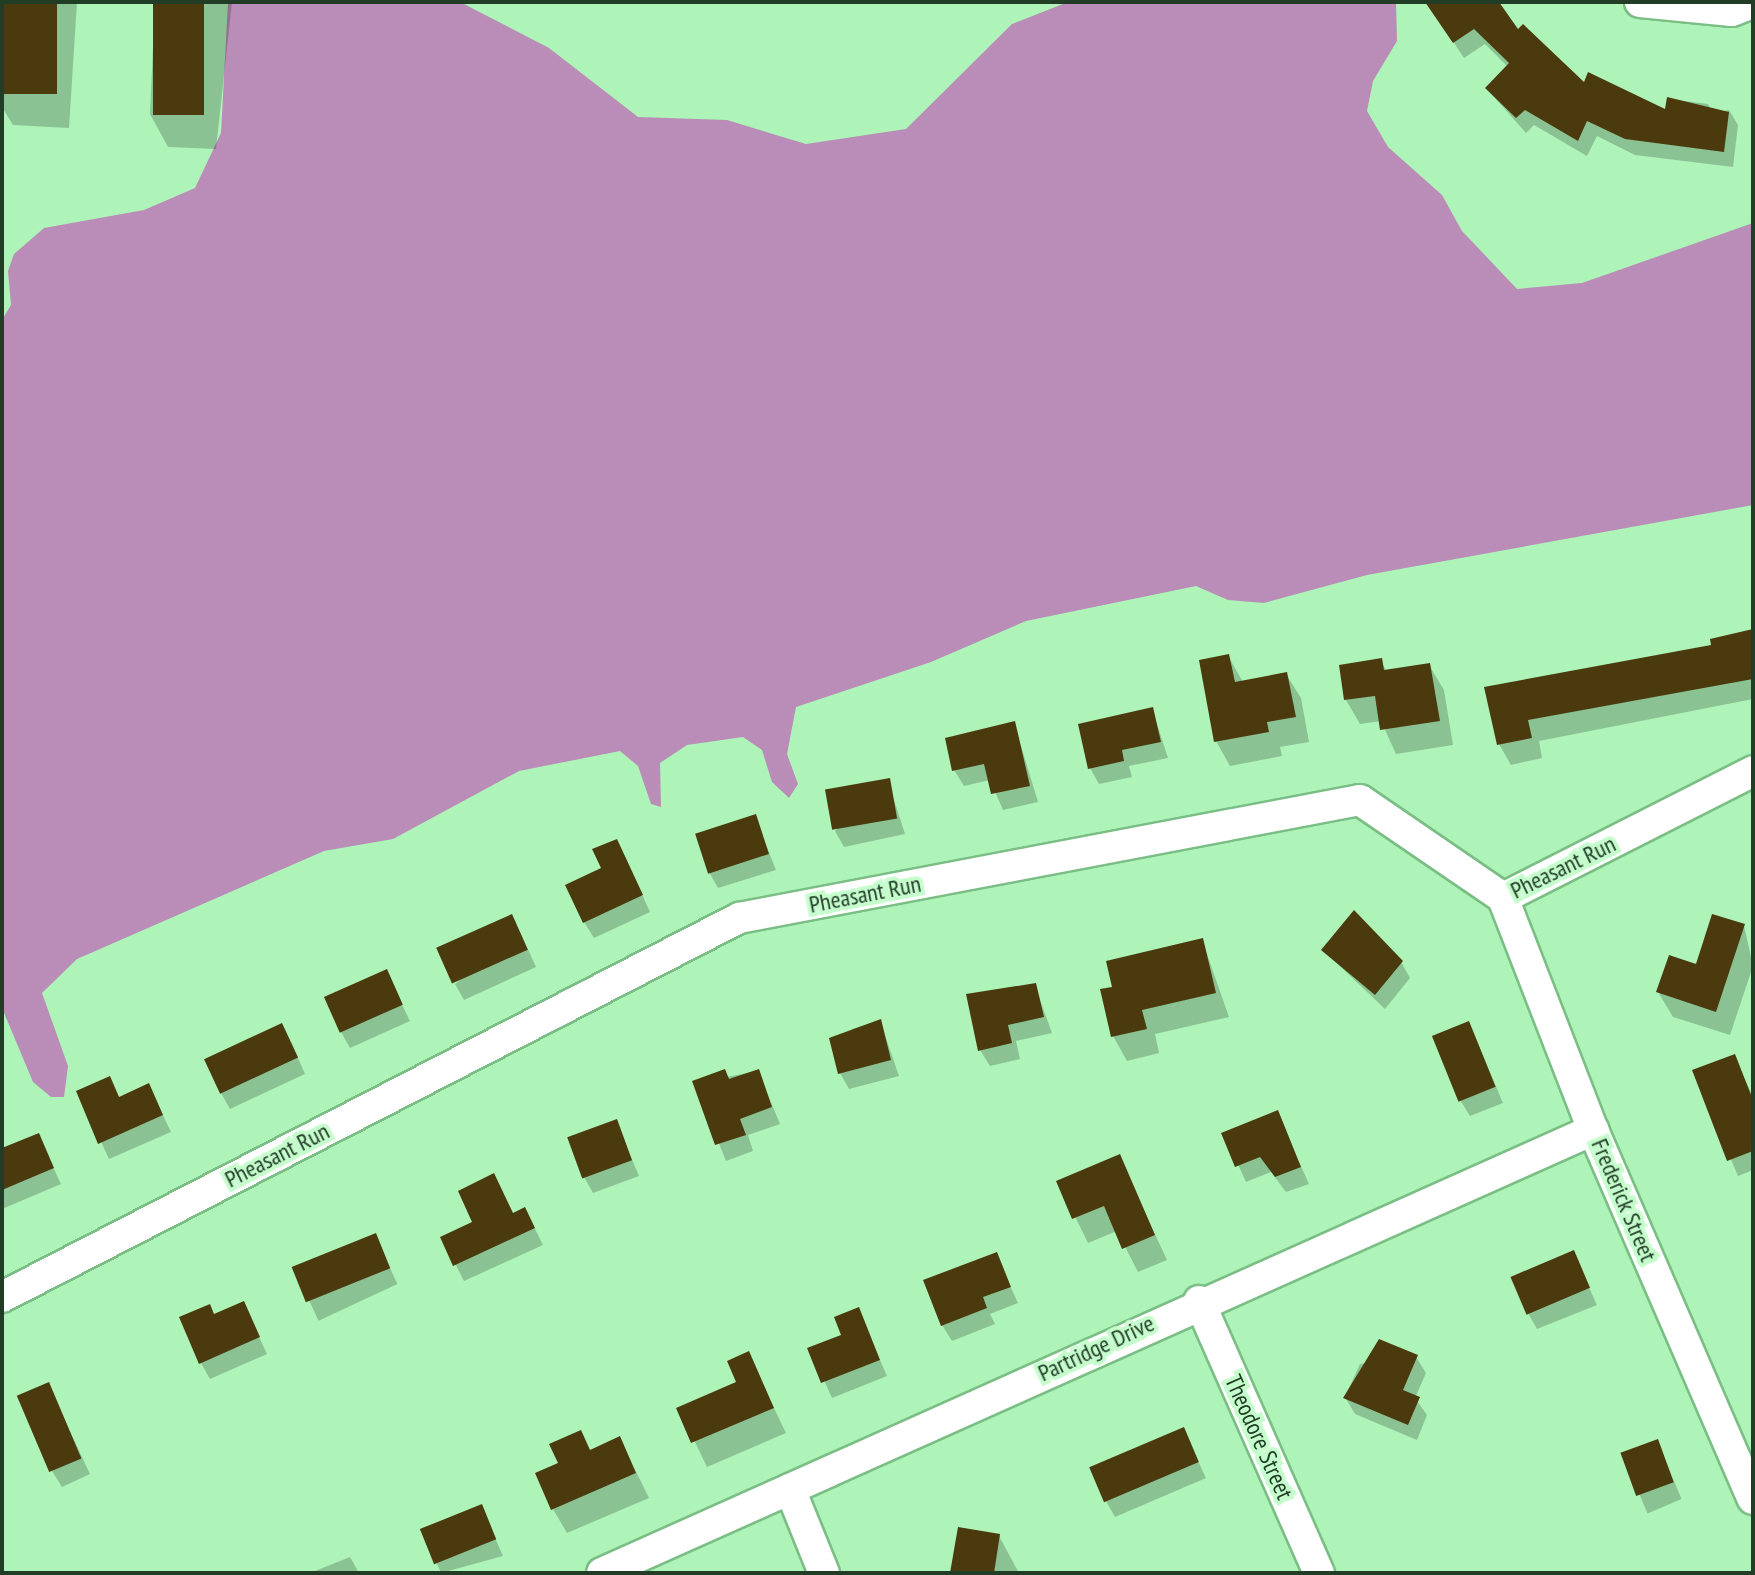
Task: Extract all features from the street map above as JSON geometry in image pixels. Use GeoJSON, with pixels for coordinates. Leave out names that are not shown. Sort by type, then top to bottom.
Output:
{"type":"FeatureCollection","features":[{"type":"Feature","properties":{"kind":"street"},"geometry":{"type":"LineString","coordinates":[[1640,2],[1732,11],[1753,3]]}},
{"type":"Feature","properties":{"kind":"street","name":"Pheasant Run"},"geometry":{"type":"LineString","coordinates":[[2,1297],[739,918],[1360,800],[1503,898],[1753,771]]}},
{"type":"Feature","properties":{"kind":"street","name":"Frederick Street"},"geometry":{"type":"LineString","coordinates":[[1503,898],[1593,1130],[1753,1499]]}},
{"type":"Feature","properties":{"kind":"street","name":"Partridge Drive"},"geometry":{"type":"LineString","coordinates":[[602,1573],[1199,1301],[1593,1130]]}},
{"type":"Feature","properties":{"kind":"street","name":"Theodore Street"},"geometry":{"type":"LineString","coordinates":[[1199,1301],[1319,1573]]}},
{"type":"Feature","properties":{"kind":"street"},"geometry":{"type":"LineString","coordinates":[[790,1489],[824,1573]]}},
{"type":"Feature","properties":{"kind":"shaded area"},"geometry":{"type":"Polygon","coordinates":[[[228,2],[460,2],[549,48],[638,117],[727,120],[806,144],[906,129],[1012,24],[1068,2],[1396,2],[1397,41],[1373,81],[1367,111],[1388,147],[1442,195],[1462,231],[1517,289],[1582,283],[1753,223],[1753,505],[1367,575],[1264,603],[1228,600],[1196,586],[1026,621],[931,662],[796,707],[787,754],[798,784],[789,798],[772,782],[762,750],[743,737],[687,745],[660,763],[661,807],[651,804],[638,766],[620,751],[519,771],[393,839],[324,851],[77,959],[42,993],[68,1066],[64,1097],[51,1097],[33,1082],[2,1008],[2,320],[11,305],[8,271],[14,254],[44,228],[144,210],[195,188],[221,133],[228,2]]]}},
{"type":"Feature","properties":{"kind":"building"},"geometry":{"type":"Polygon","coordinates":[[[2,2],[57,2],[57,94],[2,94],[2,2]]]}},
{"type":"Feature","properties":{"kind":"building"},"geometry":{"type":"Polygon","coordinates":[[[153,2],[204,2],[204,115],[153,115],[153,2]]]}},
{"type":"Feature","properties":{"kind":"building"},"geometry":{"type":"Polygon","coordinates":[[[1425,2],[1499,2],[1518,29],[1523,24],[1584,82],[1588,72],[1665,109],[1667,97],[1729,112],[1724,152],[1625,139],[1587,121],[1578,141],[1525,110],[1516,118],[1485,88],[1509,63],[1474,29],[1453,43],[1425,2]]]}},
{"type":"Feature","properties":{"kind":"building"},"geometry":{"type":"Polygon","coordinates":[[[1753,629],[1753,679],[1528,720],[1532,738],[1497,745],[1484,687],[1711,645],[1710,639],[1753,629]]]}},
{"type":"Feature","properties":{"kind":"building"},"geometry":{"type":"Polygon","coordinates":[[[1229,654],[1235,682],[1287,672],[1296,717],[1267,722],[1269,732],[1214,742],[1199,660],[1229,654]]]}},
{"type":"Feature","properties":{"kind":"building"},"geometry":{"type":"Polygon","coordinates":[[[1382,658],[1384,670],[1430,663],[1440,721],[1380,730],[1375,696],[1344,700],[1339,665],[1382,658]]]}},
{"type":"Feature","properties":{"kind":"building"},"geometry":{"type":"Polygon","coordinates":[[[1153,707],[1161,742],[1122,750],[1124,761],[1088,769],[1078,724],[1153,707]]]}},
{"type":"Feature","properties":{"kind":"building"},"geometry":{"type":"Polygon","coordinates":[[[1015,721],[1030,786],[991,794],[984,764],[952,771],[945,738],[1015,721]]]}},
{"type":"Feature","properties":{"kind":"building"},"geometry":{"type":"Polygon","coordinates":[[[890,778],[897,818],[832,830],[825,789],[890,778]]]}},
{"type":"Feature","properties":{"kind":"building"},"geometry":{"type":"Polygon","coordinates":[[[756,814],[769,854],[708,874],[695,834],[756,814]]]}},
{"type":"Feature","properties":{"kind":"building"},"geometry":{"type":"Polygon","coordinates":[[[617,839],[643,895],[583,923],[565,885],[601,868],[592,849],[617,839]]]}},
{"type":"Feature","properties":{"kind":"building"},"geometry":{"type":"Polygon","coordinates":[[[1354,910],[1403,961],[1375,995],[1321,950],[1354,910]]]}},
{"type":"Feature","properties":{"kind":"building"},"geometry":{"type":"Polygon","coordinates":[[[512,914],[528,950],[452,983],[436,948],[512,914]]]}},
{"type":"Feature","properties":{"kind":"building"},"geometry":{"type":"Polygon","coordinates":[[[1712,914],[1745,924],[1716,1012],[1656,992],[1669,955],[1696,964],[1712,914]]]}},
{"type":"Feature","properties":{"kind":"building"},"geometry":{"type":"Polygon","coordinates":[[[1203,938],[1216,993],[1142,1010],[1147,1029],[1111,1037],[1100,989],[1112,987],[1106,961],[1203,938]]]}},
{"type":"Feature","properties":{"kind":"building"},"geometry":{"type":"Polygon","coordinates":[[[387,969],[403,1005],[340,1033],[324,997],[387,969]]]}},
{"type":"Feature","properties":{"kind":"building"},"geometry":{"type":"Polygon","coordinates":[[[1036,983],[1044,1017],[1008,1025],[1012,1043],[978,1051],[966,994],[1036,983]]]}},
{"type":"Feature","properties":{"kind":"building"},"geometry":{"type":"Polygon","coordinates":[[[881,1019],[891,1060],[838,1074],[829,1038],[881,1019]]]}},
{"type":"Feature","properties":{"kind":"building"},"geometry":{"type":"Polygon","coordinates":[[[1469,1021],[1496,1087],[1459,1102],[1432,1036],[1469,1021]]]}},
{"type":"Feature","properties":{"kind":"building"},"geometry":{"type":"Polygon","coordinates":[[[282,1023],[298,1057],[220,1094],[204,1059],[282,1023]]]}},
{"type":"Feature","properties":{"kind":"building"},"geometry":{"type":"Polygon","coordinates":[[[1735,1054],[1753,1100],[1753,1151],[1727,1161],[1692,1070],[1735,1054]]]}},
{"type":"Feature","properties":{"kind":"building"},"geometry":{"type":"Polygon","coordinates":[[[725,1069],[729,1079],[759,1069],[772,1107],[740,1119],[746,1135],[715,1145],[692,1081],[725,1069]]]}},
{"type":"Feature","properties":{"kind":"building"},"geometry":{"type":"Polygon","coordinates":[[[110,1076],[119,1097],[149,1083],[163,1115],[98,1144],[76,1091],[110,1076]]]}},
{"type":"Feature","properties":{"kind":"building"},"geometry":{"type":"Polygon","coordinates":[[[1278,1110],[1301,1167],[1275,1177],[1260,1157],[1235,1167],[1221,1133],[1278,1110]]]}},
{"type":"Feature","properties":{"kind":"building"},"geometry":{"type":"Polygon","coordinates":[[[617,1119],[632,1160],[582,1178],[567,1137],[617,1119]]]}},
{"type":"Feature","properties":{"kind":"building"},"geometry":{"type":"Polygon","coordinates":[[[39,1133],[54,1168],[2,1190],[2,1148],[39,1133]]]}},
{"type":"Feature","properties":{"kind":"building"},"geometry":{"type":"Polygon","coordinates":[[[1120,1154],[1155,1235],[1122,1249],[1104,1206],[1072,1219],[1056,1181],[1120,1154]]]}},
{"type":"Feature","properties":{"kind":"building"},"geometry":{"type":"Polygon","coordinates":[[[494,1173],[513,1213],[525,1207],[535,1228],[453,1266],[440,1237],[472,1222],[458,1191],[494,1173]]]}},
{"type":"Feature","properties":{"kind":"building"},"geometry":{"type":"Polygon","coordinates":[[[376,1233],[390,1268],[306,1302],[292,1267],[376,1233]]]}},
{"type":"Feature","properties":{"kind":"building"},"geometry":{"type":"Polygon","coordinates":[[[1574,1250],[1590,1288],[1527,1315],[1510,1277],[1574,1250]]]}},
{"type":"Feature","properties":{"kind":"building"},"geometry":{"type":"Polygon","coordinates":[[[997,1252],[1011,1287],[983,1297],[987,1308],[941,1326],[923,1280],[997,1252]]]}},
{"type":"Feature","properties":{"kind":"building"},"geometry":{"type":"Polygon","coordinates":[[[244,1301],[260,1337],[199,1364],[179,1317],[210,1304],[214,1314],[244,1301]]]}},
{"type":"Feature","properties":{"kind":"building"},"geometry":{"type":"Polygon","coordinates":[[[859,1307],[880,1360],[821,1383],[807,1348],[841,1335],[834,1317],[859,1307]]]}},
{"type":"Feature","properties":{"kind":"building"},"geometry":{"type":"Polygon","coordinates":[[[1379,1339],[1418,1355],[1403,1390],[1420,1397],[1408,1425],[1343,1398],[1379,1339]]]}},
{"type":"Feature","properties":{"kind":"building"},"geometry":{"type":"Polygon","coordinates":[[[749,1351],[774,1408],[691,1443],[676,1408],[736,1382],[727,1361],[749,1351]]]}},
{"type":"Feature","properties":{"kind":"building"},"geometry":{"type":"Polygon","coordinates":[[[49,1382],[81,1458],[49,1472],[17,1396],[49,1382]]]}},
{"type":"Feature","properties":{"kind":"building"},"geometry":{"type":"Polygon","coordinates":[[[1184,1427],[1199,1462],[1104,1502],[1089,1467],[1184,1427]]]}},
{"type":"Feature","properties":{"kind":"building"},"geometry":{"type":"Polygon","coordinates":[[[581,1430],[590,1450],[620,1436],[636,1473],[551,1510],[535,1473],[558,1463],[549,1444],[581,1430]]]}},
{"type":"Feature","properties":{"kind":"building"},"geometry":{"type":"Polygon","coordinates":[[[1658,1439],[1674,1482],[1636,1496],[1620,1453],[1658,1439]]]}},
{"type":"Feature","properties":{"kind":"building"},"geometry":{"type":"Polygon","coordinates":[[[482,1504],[496,1539],[434,1564],[420,1529],[482,1504]]]}},
{"type":"Feature","properties":{"kind":"building"},"geometry":{"type":"Polygon","coordinates":[[[958,1527],[1000,1534],[994,1573],[950,1573],[958,1527]]]}}]}
